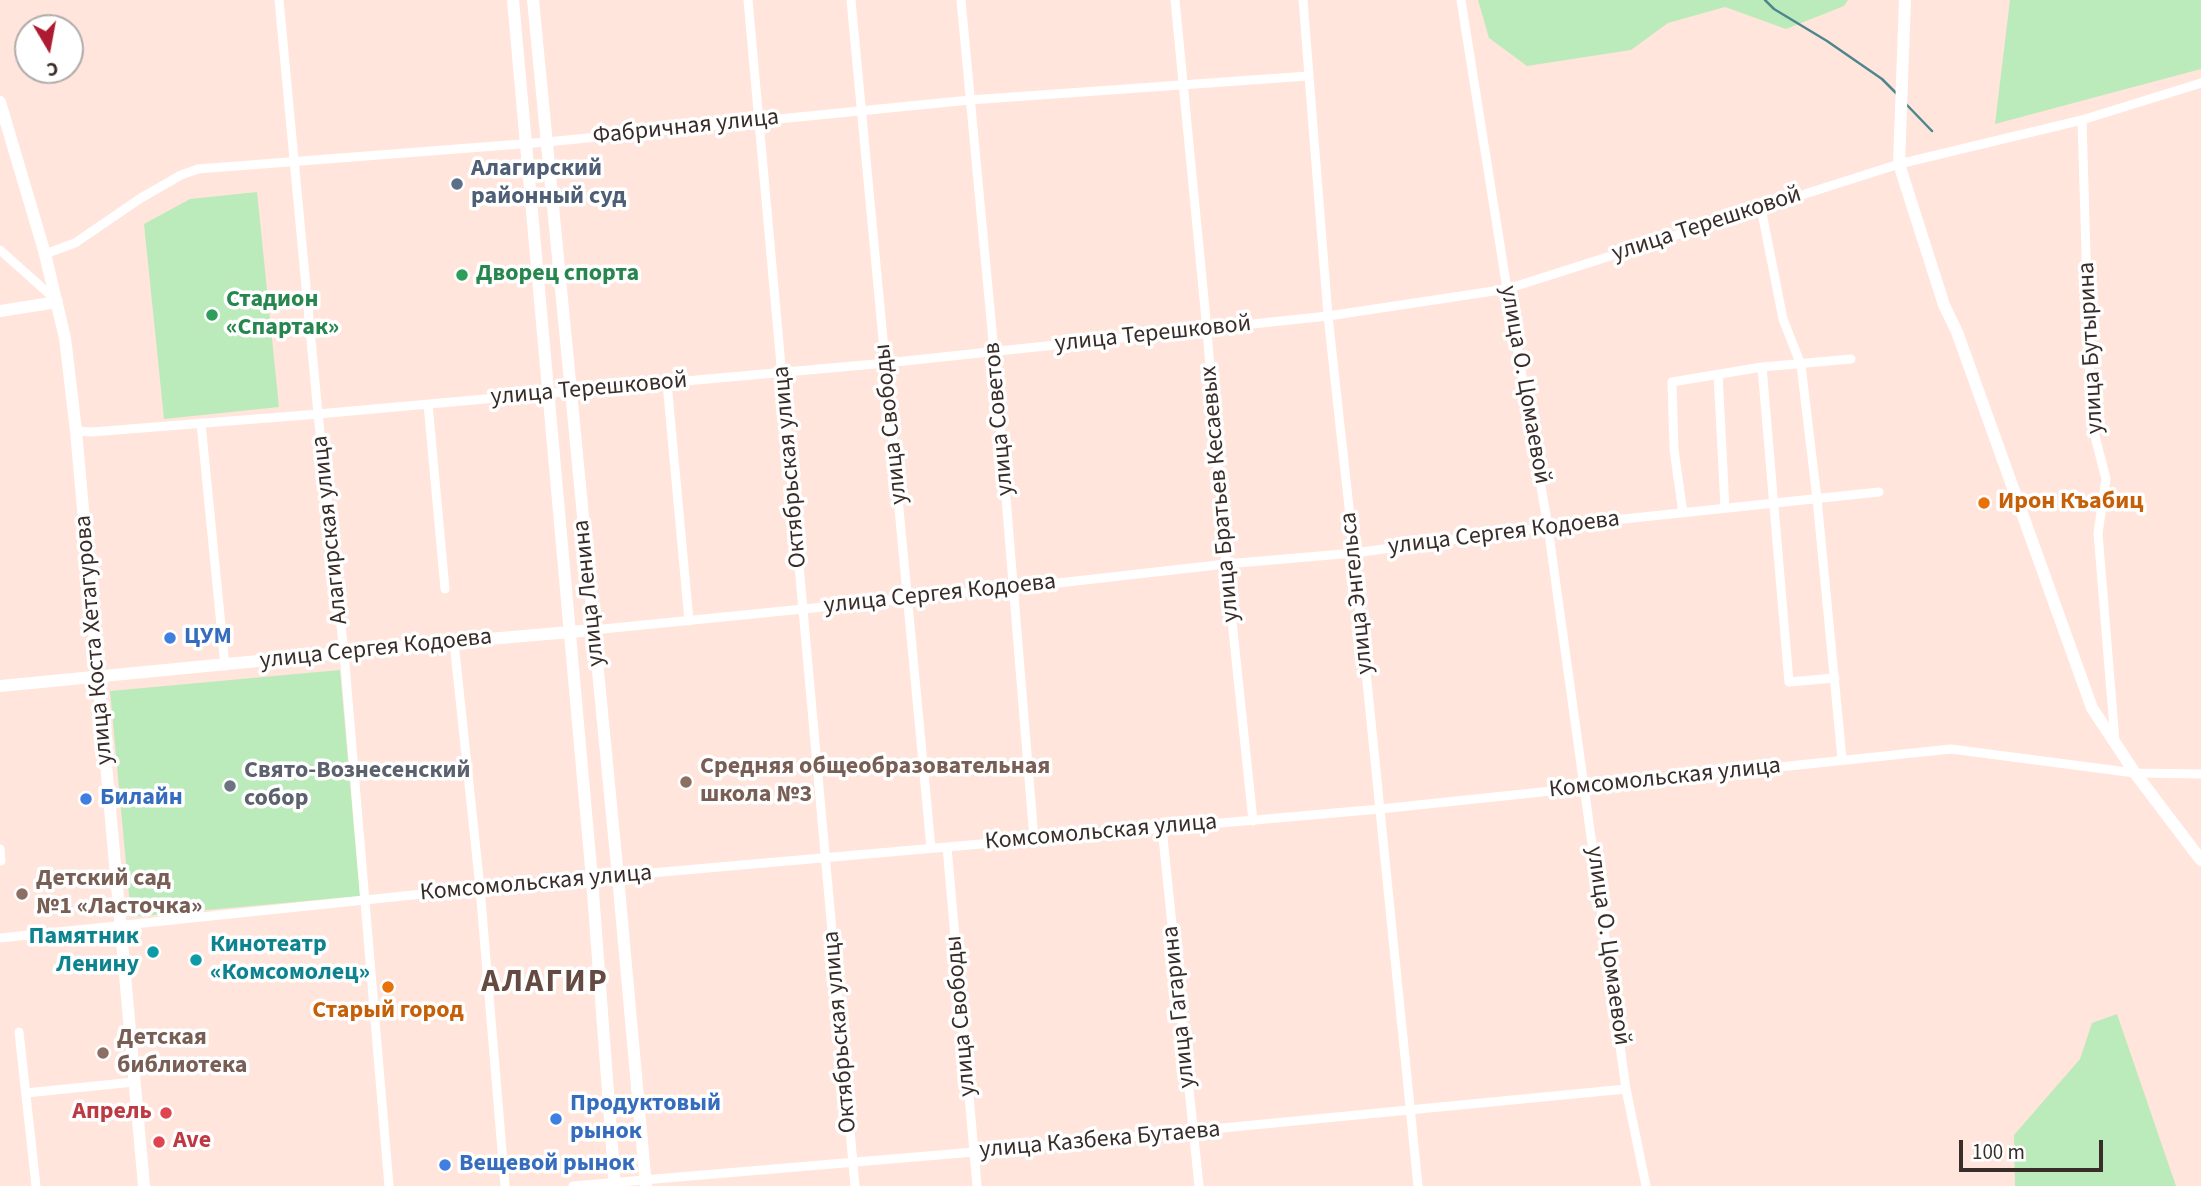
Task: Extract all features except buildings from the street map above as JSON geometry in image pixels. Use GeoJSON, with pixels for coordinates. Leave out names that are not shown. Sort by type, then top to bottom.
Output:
{"type":"FeatureCollection","features":[{"type":"Feature","properties":{"kind":"street","name":"Алагирская улица"},"geometry":{"type":"LineString","coordinates":[[279,0],[318,414],[344,653],[389,1186]]}},
{"type":"Feature","properties":{"kind":"street","name":"улица Ленина"},"geometry":{"type":"LineString","coordinates":[[513,0],[592,879],[615,1184]]}},
{"type":"Feature","properties":{"kind":"street","name":"улица Ленина"},"geometry":{"type":"LineString","coordinates":[[533,0],[645,1183]]}},
{"type":"Feature","properties":{"kind":"street","name":"Октябрьская улица"},"geometry":{"type":"LineString","coordinates":[[748,0],[855,1186]]}},
{"type":"Feature","properties":{"kind":"street","name":"улица Свободы"},"geometry":{"type":"LineString","coordinates":[[851,0],[932,848]]}},
{"type":"Feature","properties":{"kind":"street","name":"улица Советов"},"geometry":{"type":"LineString","coordinates":[[961,0],[994,352],[1034,839]]}},
{"type":"Feature","properties":{"kind":"street","name":"улица Братьев Кесаевых"},"geometry":{"type":"LineString","coordinates":[[1175,0],[1207,330],[1226,564],[1253,821]]}},
{"type":"Feature","properties":{"kind":"street","name":"улица Энгельса"},"geometry":{"type":"LineString","coordinates":[[1303,0],[1328,316],[1418,1186]]}},
{"type":"Feature","properties":{"kind":"street","name":"улица О. Цомаевой"},"geometry":{"type":"LineString","coordinates":[[1461,0],[1548,527],[1626,1089],[1646,1186]]}},
{"type":"Feature","properties":{"kind":"street"},"geometry":{"type":"LineString","coordinates":[[1905,0],[1899,164],[1944,305],[1957,332],[2092,708],[2135,773],[2201,860]]}},
{"type":"Feature","properties":{"kind":"street","name":"Фабричная улица"},"geometry":{"type":"LineString","coordinates":[[45,254],[75,243],[141,198],[181,175],[198,169],[526,144],[970,100],[1308,76]]}},
{"type":"Feature","properties":{"kind":"street","name":"улица Терешковой"},"geometry":{"type":"LineString","coordinates":[[76,430],[92,432],[318,414],[886,363],[1328,316],[1507,289],[1899,164],[2082,120],[2201,83]]}},
{"type":"Feature","properties":{"kind":"street","name":"улица Коста Хетагурова"},"geometry":{"type":"LineString","coordinates":[[0,103],[45,254],[65,338],[76,430],[144,1186]]}},
{"type":"Feature","properties":{"kind":"street","name":"улица Бутырина"},"geometry":{"type":"LineString","coordinates":[[2082,120],[2091,421],[2106,479],[2098,533],[2115,743]]}},
{"type":"Feature","properties":{"kind":"street"},"geometry":{"type":"LineString","coordinates":[[1761,208],[1783,319],[1801,365],[1842,759]]}},
{"type":"Feature","properties":{"kind":"street"},"geometry":{"type":"LineString","coordinates":[[0,250],[57,302]]}},
{"type":"Feature","properties":{"kind":"street"},"geometry":{"type":"LineString","coordinates":[[0,311],[57,302]]}},
{"type":"Feature","properties":{"kind":"street"},"geometry":{"type":"LineString","coordinates":[[1683,513],[1674,450],[1672,382],[1762,367],[1851,359]]}},
{"type":"Feature","properties":{"kind":"street"},"geometry":{"type":"LineString","coordinates":[[1762,367],[1789,682],[1835,678]]}},
{"type":"Feature","properties":{"kind":"street"},"geometry":{"type":"LineString","coordinates":[[1718,374],[1725,508]]}},
{"type":"Feature","properties":{"kind":"street"},"geometry":{"type":"LineString","coordinates":[[667,383],[689,621]]}},
{"type":"Feature","properties":{"kind":"street"},"geometry":{"type":"LineString","coordinates":[[428,404],[445,589]]}},
{"type":"Feature","properties":{"kind":"street"},"geometry":{"type":"LineString","coordinates":[[201,422],[225,666]]}},
{"type":"Feature","properties":{"kind":"street","name":"улица Сергея Кодоева"},"geometry":{"type":"LineString","coordinates":[[0,686],[803,610],[1226,564],[1354,553],[1548,527],[1879,492]]}},
{"type":"Feature","properties":{"kind":"street"},"geometry":{"type":"LineString","coordinates":[[454,642],[480,888],[505,1186]]}},
{"type":"Feature","properties":{"kind":"street","name":"Комсомольская улица"},"geometry":{"type":"LineString","coordinates":[[0,938],[480,888],[1380,809],[1951,749],[2135,773],[2201,774]]}},
{"type":"Feature","properties":{"kind":"street","name":"улица Гагарина"},"geometry":{"type":"LineString","coordinates":[[1162,828],[1199,1186]]}},
{"type":"Feature","properties":{"kind":"street","name":"улица Свободы"},"geometry":{"type":"LineString","coordinates":[[947,846],[977,1186]]}},
{"type":"Feature","properties":{"kind":"street"},"geometry":{"type":"LineString","coordinates":[[0,849],[1,861]]}},
{"type":"Feature","properties":{"kind":"street"},"geometry":{"type":"LineString","coordinates":[[19,1032],[36,1186]]}},
{"type":"Feature","properties":{"kind":"street"},"geometry":{"type":"LineString","coordinates":[[26,1093],[134,1082]]}},
{"type":"Feature","properties":{"kind":"street","name":"улица Казбека Бутаева"},"geometry":{"type":"LineString","coordinates":[[573,1186],[645,1183],[1626,1089]]}},
{"type":"Feature","properties":{"kind":"green space"},"geometry":{"type":"Polygon","coordinates":[[[1478,0],[1848,0],[1844,6],[1786,29],[1725,7],[1668,23],[1631,50],[1527,66],[1489,38],[1478,0]]]}},
{"type":"Feature","properties":{"kind":"green space"},"geometry":{"type":"Polygon","coordinates":[[[2010,0],[2201,0],[2201,69],[1995,124],[2010,0]]]}},
{"type":"Feature","properties":{"kind":"green space","name":"Стадион «Спартак»"},"geometry":{"type":"Polygon","coordinates":[[[257,192],[279,407],[164,419],[144,224],[190,199],[257,192]]]}},
{"type":"Feature","properties":{"kind":"green space"},"geometry":{"type":"Polygon","coordinates":[[[340,670],[360,896],[131,917],[110,691],[340,670]]]}},
{"type":"Feature","properties":{"kind":"green space"},"geometry":{"type":"Polygon","coordinates":[[[2117,1014],[2176,1186],[2015,1186],[2014,1135],[2080,1059],[2092,1023],[2117,1014]]]}},
{"type":"Feature","properties":{"kind":"waterway"},"geometry":{"type":"LineString","coordinates":[[1765,0],[1774,9],[1882,79],[1898,95]]}},
{"type":"Feature","properties":{"kind":"waterway"},"geometry":{"type":"LineString","coordinates":[[1905,103],[1932,131]]}},
{"type":"Feature","properties":{"kind":"place","name":"Алагирский районный суд"},"geometry":{"type":"Point","coordinates":[457,184]}},
{"type":"Feature","properties":{"kind":"place","name":"Дворец спорта"},"geometry":{"type":"Point","coordinates":[462,275]}},
{"type":"Feature","properties":{"kind":"place","name":"Стадион «Спартак»"},"geometry":{"type":"Point","coordinates":[212,315]}},
{"type":"Feature","properties":{"kind":"place","name":"Ирон Къабиц"},"geometry":{"type":"Point","coordinates":[1984,503]}},
{"type":"Feature","properties":{"kind":"place","name":"ЦУМ"},"geometry":{"type":"Point","coordinates":[170,638]}},
{"type":"Feature","properties":{"kind":"place","name":"Средняя общеобразовательная школа №3"},"geometry":{"type":"Point","coordinates":[686,782]}},
{"type":"Feature","properties":{"kind":"place","name":"Свято-Вознесенский собор"},"geometry":{"type":"Point","coordinates":[230,786]}},
{"type":"Feature","properties":{"kind":"place","name":"Билайн"},"geometry":{"type":"Point","coordinates":[86,799]}},
{"type":"Feature","properties":{"kind":"place","name":"Детский сад №1 «Ласточка»"},"geometry":{"type":"Point","coordinates":[22,894]}},
{"type":"Feature","properties":{"kind":"place","name":"Памятник Ленину"},"geometry":{"type":"Point","coordinates":[153,952]}},
{"type":"Feature","properties":{"kind":"place","name":"Кинотеатр «Комсомолец»"},"geometry":{"type":"Point","coordinates":[196,960]}},
{"type":"Feature","properties":{"kind":"place","name":"Старый город"},"geometry":{"type":"Point","coordinates":[388,987]}},
{"type":"Feature","properties":{"kind":"place","name":"Детская библиотека"},"geometry":{"type":"Point","coordinates":[103,1053]}},
{"type":"Feature","properties":{"kind":"place","name":"Апрель"},"geometry":{"type":"Point","coordinates":[166,1113]}},
{"type":"Feature","properties":{"kind":"place","name":"Продуктовый рынок"},"geometry":{"type":"Point","coordinates":[556,1119]}},
{"type":"Feature","properties":{"kind":"place","name":"Ave"},"geometry":{"type":"Point","coordinates":[159,1142]}},
{"type":"Feature","properties":{"kind":"place","name":"Вещевой рынок"},"geometry":{"type":"Point","coordinates":[445,1165]}},
{"type":"Feature","properties":{"kind":"district","name":"АЛАГИР"},"geometry":{"type":"Point","coordinates":[545,984]}}]}
